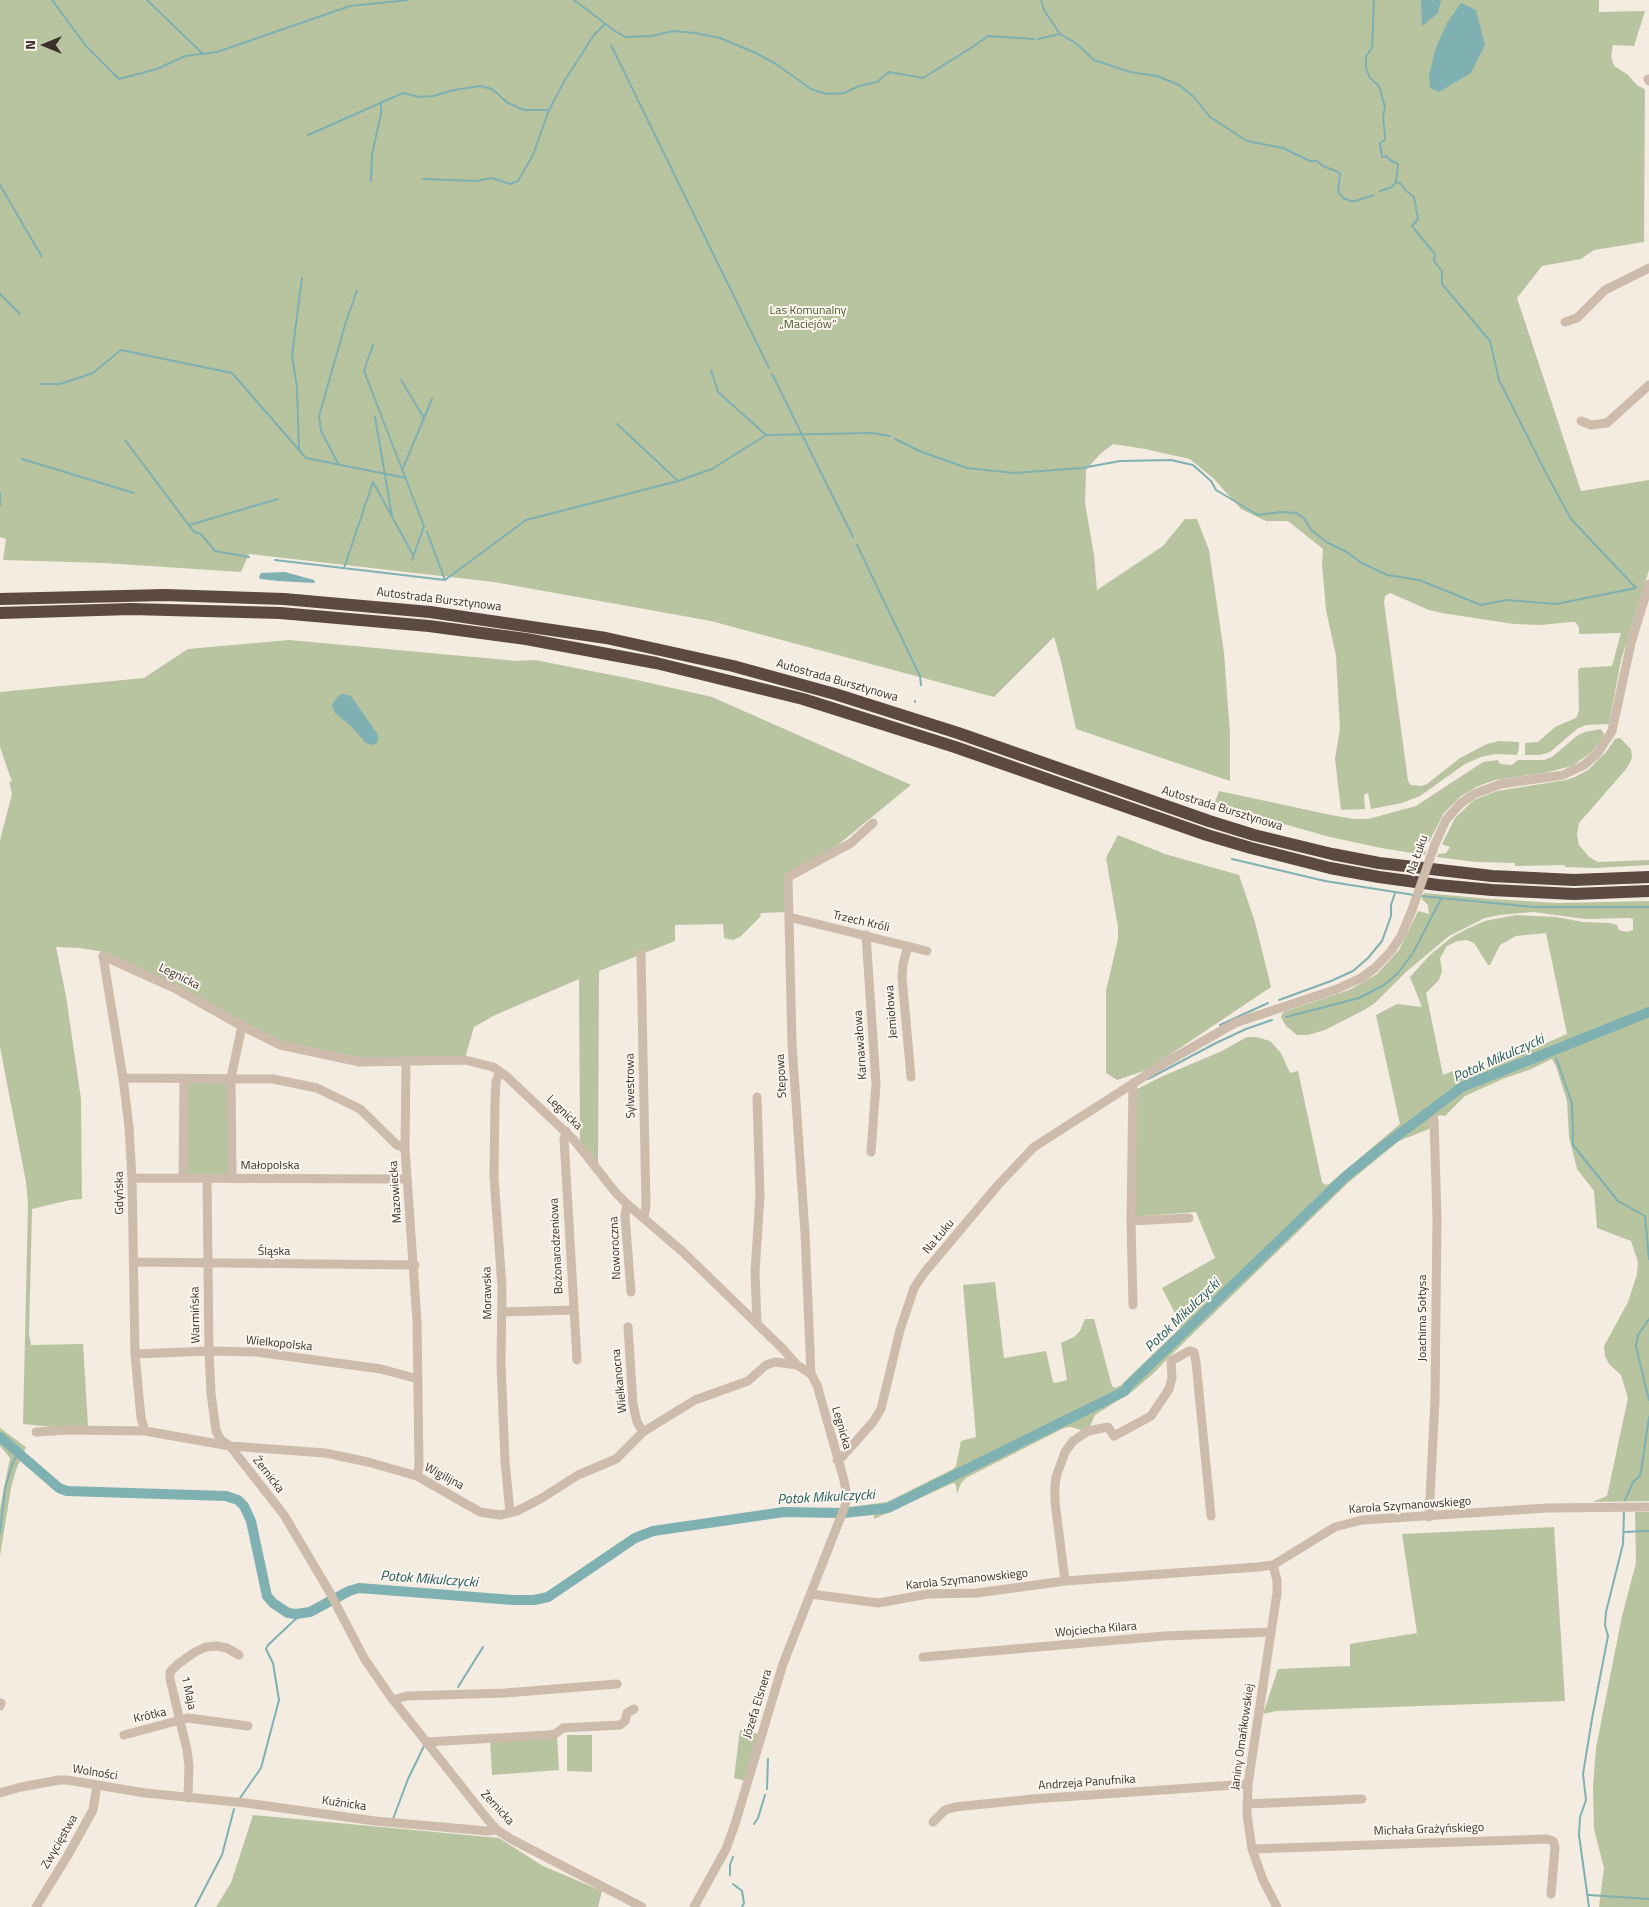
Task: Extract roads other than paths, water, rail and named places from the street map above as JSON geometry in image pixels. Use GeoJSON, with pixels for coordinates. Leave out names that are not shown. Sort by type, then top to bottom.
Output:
{"type":"FeatureCollection","features":[{"type":"Feature","properties":{"kind":"highway","name":"Autostrada Bursztynowa"},"geometry":{"type":"LineString","coordinates":[[0,599],[65,596],[174,595],[275,598],[376,606],[483,618],[606,638],[696,657],[808,686],[932,724],[1210,821],[1316,850],[1379,863],[1492,876],[1574,880],[1649,877]]}},
{"type":"Feature","properties":{"kind":"highway"},"geometry":{"type":"LineString","coordinates":[[0,613],[90,609],[204,610],[323,616],[429,626],[526,639],[613,654],[721,678],[803,699],[955,746],[1206,835],[1305,862],[1379,877],[1483,890],[1574,894],[1649,891]]}},
{"type":"Feature","properties":{"kind":"street"},"geometry":{"type":"LineString","coordinates":[[1565,322],[1577,318],[1605,290],[1649,268]]}},
{"type":"Feature","properties":{"kind":"street"},"geometry":{"type":"LineString","coordinates":[[1581,421],[1591,424],[1607,423],[1649,385]]}},
{"type":"Feature","properties":{"kind":"street","name":"Na Łuku"},"geometry":{"type":"LineString","coordinates":[[837,1460],[842,1457],[882,1410],[906,1309],[914,1288],[924,1273],[998,1185],[1034,1147],[1133,1083],[1235,1023],[1337,989],[1361,978],[1376,968],[1391,952],[1401,936],[1435,844],[1443,826],[1454,810],[1474,794],[1501,784],[1563,775],[1584,765],[1597,754],[1612,731],[1631,644],[1649,584]]}},
{"type":"Feature","properties":{"kind":"street","name":"Stepowa"},"geometry":{"type":"LineString","coordinates":[[811,1374],[805,1233],[792,1044],[788,877],[850,843],[873,823]]}},
{"type":"Feature","properties":{"kind":"street","name":"Trzech Króli"},"geometry":{"type":"LineString","coordinates":[[789,918],[927,951]]}},
{"type":"Feature","properties":{"kind":"street","name":"Karnawałowa"},"geometry":{"type":"LineString","coordinates":[[866,935],[876,1084],[870,1152]]}},
{"type":"Feature","properties":{"kind":"street","name":"Jemiołowa"},"geometry":{"type":"LineString","coordinates":[[908,946],[902,977],[911,1076]]}},
{"type":"Feature","properties":{"kind":"street","name":"Sylwestrowa"},"geometry":{"type":"LineString","coordinates":[[641,954],[646,1206],[644,1217]]}},
{"type":"Feature","properties":{"kind":"street","name":"Legnicka"},"geometry":{"type":"LineString","coordinates":[[104,956],[184,993],[280,1045],[360,1062],[465,1060],[485,1064],[500,1072],[566,1132],[627,1204],[644,1217],[783,1348],[797,1365],[811,1374],[817,1385],[844,1480],[847,1497],[845,1506]]}},
{"type":"Feature","properties":{"kind":"street","name":"Gdyńska"},"geometry":{"type":"LineString","coordinates":[[104,956],[129,1127],[132,1178],[135,1354],[141,1418],[145,1431]]}},
{"type":"Feature","properties":{"kind":"street"},"geometry":{"type":"LineString","coordinates":[[232,1178],[231,1078],[242,1026]]}},
{"type":"Feature","properties":{"kind":"street"},"geometry":{"type":"LineString","coordinates":[[405,1148],[406,1062]]}},
{"type":"Feature","properties":{"kind":"street","name":"Morawska"},"geometry":{"type":"LineString","coordinates":[[500,1072],[496,1081],[494,1178],[502,1312],[501,1364],[505,1461],[510,1513]]}},
{"type":"Feature","properties":{"kind":"street","name":"Mazowiecka"},"geometry":{"type":"LineString","coordinates":[[123,1078],[273,1079],[317,1088],[360,1108],[397,1145],[405,1148],[414,1265],[418,1379],[419,1467],[417,1476]]}},
{"type":"Feature","properties":{"kind":"street"},"geometry":{"type":"LineString","coordinates":[[183,1178],[184,1078]]}},
{"type":"Feature","properties":{"kind":"street"},"geometry":{"type":"LineString","coordinates":[[1133,1083],[1131,1221],[1133,1305]]}},
{"type":"Feature","properties":{"kind":"street"},"geometry":{"type":"LineString","coordinates":[[757,1097],[760,1196],[755,1272],[757,1324]]}},
{"type":"Feature","properties":{"kind":"street","name":"Joachima Sołtysa"},"geometry":{"type":"LineString","coordinates":[[1429,1517],[1435,1400],[1436,1218],[1434,1120]]}},
{"type":"Feature","properties":{"kind":"street","name":"Bożonarodzeniowa"},"geometry":{"type":"LineString","coordinates":[[566,1132],[564,1138],[577,1360]]}},
{"type":"Feature","properties":{"kind":"street","name":"Małopolska"},"geometry":{"type":"LineString","coordinates":[[132,1178],[407,1179]]}},
{"type":"Feature","properties":{"kind":"street","name":"Warmińska"},"geometry":{"type":"LineString","coordinates":[[207,1178],[207,1264],[211,1393],[216,1431],[221,1440],[230,1446]]}},
{"type":"Feature","properties":{"kind":"street","name":"Noworoczna"},"geometry":{"type":"LineString","coordinates":[[627,1204],[625,1216],[631,1292]]}},
{"type":"Feature","properties":{"kind":"street"},"geometry":{"type":"LineString","coordinates":[[1131,1221],[1189,1218]]}},
{"type":"Feature","properties":{"kind":"street","name":"Śląska"},"geometry":{"type":"LineString","coordinates":[[133,1262],[414,1265]]}},
{"type":"Feature","properties":{"kind":"street"},"geometry":{"type":"LineString","coordinates":[[502,1312],[574,1310]]}},
{"type":"Feature","properties":{"kind":"street","name":"Wielkanocna"},"geometry":{"type":"LineString","coordinates":[[628,1327],[633,1404],[637,1422],[643,1432]]}},
{"type":"Feature","properties":{"kind":"street","name":"Wielkopolska"},"geometry":{"type":"LineString","coordinates":[[135,1354],[209,1351],[256,1352],[381,1369],[418,1379]]}},
{"type":"Feature","properties":{"kind":"street"},"geometry":{"type":"LineString","coordinates":[[1065,1581],[1055,1488],[1056,1477],[1065,1452],[1073,1441],[1088,1431],[1108,1427],[1114,1436],[1151,1416],[1169,1389],[1172,1378],[1171,1361],[1189,1352],[1194,1352],[1196,1362],[1211,1516]]}},
{"type":"Feature","properties":{"kind":"street","name":"Wigilijna"},"geometry":{"type":"LineString","coordinates":[[36,1432],[70,1430],[145,1431],[230,1446],[325,1453],[368,1462],[417,1476],[480,1512],[500,1515],[510,1513],[542,1498],[578,1475],[616,1459],[643,1432],[695,1400],[748,1381],[766,1365],[775,1362],[797,1365]]}},
{"type":"Feature","properties":{"kind":"street","name":"Żernicka"},"geometry":{"type":"LineString","coordinates":[[230,1446],[284,1515],[338,1607],[364,1658],[393,1700],[497,1830],[642,1907]]}},
{"type":"Feature","properties":{"kind":"street","name":"Józefa Elsnera"},"geometry":{"type":"LineString","coordinates":[[694,1907],[726,1850],[783,1664],[842,1518],[845,1506]]}},
{"type":"Feature","properties":{"kind":"street","name":"Karola Szymanowskiego"},"geometry":{"type":"LineString","coordinates":[[811,1594],[878,1603],[928,1594],[993,1592],[1065,1581],[1273,1565],[1327,1531],[1344,1523],[1376,1518],[1429,1517],[1547,1508],[1649,1507]]}},
{"type":"Feature","properties":{"kind":"street","name":"Janiny Omańkowskiej"},"geometry":{"type":"LineString","coordinates":[[1273,1565],[1277,1592],[1248,1784],[1247,1804],[1252,1849],[1262,1880],[1277,1907]]}},
{"type":"Feature","properties":{"kind":"street","name":"Wojciecha Kilara"},"geometry":{"type":"LineString","coordinates":[[923,1657],[1164,1636],[1271,1632]]}},
{"type":"Feature","properties":{"kind":"street","name":"1 Maja"},"geometry":{"type":"LineString","coordinates":[[188,1798],[189,1766],[170,1672],[195,1652],[206,1647],[217,1646],[227,1648],[238,1655]]}},
{"type":"Feature","properties":{"kind":"street"},"geometry":{"type":"LineString","coordinates":[[393,1700],[407,1696],[505,1694],[617,1684]]}},
{"type":"Feature","properties":{"kind":"street"},"geometry":{"type":"LineString","coordinates":[[426,1742],[549,1735],[555,1734],[563,1728],[620,1725],[625,1720],[627,1713],[634,1709]]}},
{"type":"Feature","properties":{"kind":"street","name":"Krótka"},"geometry":{"type":"LineString","coordinates":[[124,1734],[188,1718],[248,1726]]}},
{"type":"Feature","properties":{"kind":"street","name":"Wolności"},"geometry":{"type":"LineString","coordinates":[[0,1793],[59,1780],[188,1798]]}},
{"type":"Feature","properties":{"kind":"street","name":"Andrzeja Panufnika"},"geometry":{"type":"LineString","coordinates":[[933,1822],[945,1810],[955,1807],[1248,1784]]}},
{"type":"Feature","properties":{"kind":"street","name":"Zwycięstwa"},"geometry":{"type":"LineString","coordinates":[[36,1907],[93,1810],[98,1786]]}},
{"type":"Feature","properties":{"kind":"street","name":"Kuźnicka"},"geometry":{"type":"LineString","coordinates":[[188,1798],[246,1803],[375,1821],[487,1831],[497,1830]]}},
{"type":"Feature","properties":{"kind":"street"},"geometry":{"type":"LineString","coordinates":[[1247,1804],[1362,1799]]}},
{"type":"Feature","properties":{"kind":"street","name":"Michała Grażyńskiego"},"geometry":{"type":"LineString","coordinates":[[1252,1849],[1547,1839],[1553,1841],[1555,1847],[1552,1894]]}},
{"type":"Feature","properties":{"kind":"water"},"geometry":{"type":"Polygon","coordinates":[[[1421,0],[1441,0],[1438,13],[1422,26],[1421,0]]]}},
{"type":"Feature","properties":{"kind":"water"},"geometry":{"type":"Polygon","coordinates":[[[1461,3],[1476,10],[1485,45],[1471,73],[1439,92],[1430,88],[1429,75],[1435,50],[1447,23],[1461,3]]]}},
{"type":"Feature","properties":{"kind":"water"},"geometry":{"type":"Polygon","coordinates":[[[285,572],[314,580],[315,583],[260,579],[259,577],[261,573],[285,572]]]}},
{"type":"Feature","properties":{"kind":"water"},"geometry":{"type":"Polygon","coordinates":[[[339,695],[351,696],[378,735],[376,744],[366,743],[351,726],[334,712],[332,704],[339,695]]]}},
{"type":"Feature","properties":{"kind":"waterway"},"geometry":{"type":"LineString","coordinates":[[52,0],[86,46],[119,79],[157,69],[185,56],[217,52],[350,6],[408,0]]}},
{"type":"Feature","properties":{"kind":"waterway"},"geometry":{"type":"LineString","coordinates":[[147,0],[203,54]]}},
{"type":"Feature","properties":{"kind":"waterway"},"geometry":{"type":"LineString","coordinates":[[574,0],[615,31]]}},
{"type":"Feature","properties":{"kind":"waterway"},"geometry":{"type":"LineString","coordinates":[[1041,0],[1044,10],[1060,34]]}},
{"type":"Feature","properties":{"kind":"waterway"},"geometry":{"type":"LineString","coordinates":[[1374,0],[1372,48],[1366,56],[1366,68],[1370,78],[1379,86],[1385,107],[1383,117],[1385,140],[1380,143],[1382,157],[1386,156],[1398,164],[1396,182],[1392,187],[1380,191]]}},
{"type":"Feature","properties":{"kind":"waterway"},"geometry":{"type":"LineString","coordinates":[[423,179],[476,181],[492,178],[510,184],[518,181],[533,155],[549,110],[565,80],[594,35],[605,24]]}},
{"type":"Feature","properties":{"kind":"waterway"},"geometry":{"type":"LineString","coordinates":[[617,32],[625,37],[652,36],[673,31],[720,38],[756,53],[776,64],[811,89],[827,94],[844,93],[859,86],[877,82],[889,72],[923,78],[988,36],[1034,39]]}},
{"type":"Feature","properties":{"kind":"waterway"},"geometry":{"type":"LineString","coordinates":[[1038,39],[1060,34],[1077,44],[1094,60],[1130,72],[1157,76],[1179,85],[1194,97],[1210,117],[1247,141],[1283,148],[1310,161],[1317,161],[1323,166],[1338,172],[1340,174],[1338,191],[1343,198],[1355,201],[1374,195]]}},
{"type":"Feature","properties":{"kind":"waterway"},"geometry":{"type":"LineString","coordinates":[[611,45],[769,368]]}},
{"type":"Feature","properties":{"kind":"waterway"},"geometry":{"type":"LineString","coordinates":[[308,135],[403,93],[420,97],[433,96],[480,86],[492,89],[508,103],[524,110],[549,110]]}},
{"type":"Feature","properties":{"kind":"waterway"},"geometry":{"type":"LineString","coordinates":[[371,181],[372,154],[381,114],[381,103]]}},
{"type":"Feature","properties":{"kind":"waterway"},"geometry":{"type":"LineString","coordinates":[[1396,182],[1401,184],[1414,197],[1418,219],[1412,226],[1435,254],[1434,261],[1442,271],[1442,284],[1490,341],[1499,380],[1571,519],[1636,588]]}},
{"type":"Feature","properties":{"kind":"waterway"},"geometry":{"type":"LineString","coordinates":[[0,185],[42,257]]}},
{"type":"Feature","properties":{"kind":"waterway"},"geometry":{"type":"LineString","coordinates":[[299,450],[297,388],[292,355],[302,278]]}},
{"type":"Feature","properties":{"kind":"waterway"},"geometry":{"type":"LineString","coordinates":[[339,465],[321,431],[319,416],[357,290]]}},
{"type":"Feature","properties":{"kind":"waterway"},"geometry":{"type":"LineString","coordinates":[[0,294],[20,314]]}},
{"type":"Feature","properties":{"kind":"waterway"},"geometry":{"type":"LineString","coordinates":[[373,345],[364,371],[424,526],[412,560]]}},
{"type":"Feature","properties":{"kind":"waterway"},"geometry":{"type":"LineString","coordinates":[[40,384],[60,384],[93,373],[121,350],[232,373],[306,458],[406,478]]}},
{"type":"Feature","properties":{"kind":"waterway"},"geometry":{"type":"LineString","coordinates":[[711,370],[718,392],[766,435]]}},
{"type":"Feature","properties":{"kind":"waterway"},"geometry":{"type":"LineString","coordinates":[[772,374],[853,537]]}},
{"type":"Feature","properties":{"kind":"waterway"},"geometry":{"type":"LineString","coordinates":[[401,380],[424,418]]}},
{"type":"Feature","properties":{"kind":"waterway"},"geometry":{"type":"LineString","coordinates":[[403,468],[432,399]]}},
{"type":"Feature","properties":{"kind":"waterway"},"geometry":{"type":"LineString","coordinates":[[375,417],[392,516]]}},
{"type":"Feature","properties":{"kind":"waterway"},"geometry":{"type":"LineString","coordinates":[[617,424],[678,481]]}},
{"type":"Feature","properties":{"kind":"waterway"},"geometry":{"type":"LineString","coordinates":[[275,560],[445,580],[526,520],[678,481],[712,469],[766,435],[871,433],[890,436]]}},
{"type":"Feature","properties":{"kind":"waterway"},"geometry":{"type":"LineString","coordinates":[[895,439],[922,452],[967,468],[1014,473],[1082,468],[1120,461],[1171,460],[1193,465],[1211,481],[1216,490],[1258,515],[1281,512],[1296,513],[1304,518],[1311,530],[1328,543],[1345,551],[1362,563],[1387,575],[1419,580],[1481,605],[1506,600],[1556,604],[1636,588]]}},
{"type":"Feature","properties":{"kind":"waterway"},"geometry":{"type":"LineString","coordinates":[[125,440],[194,532],[201,534],[215,551],[249,557]]}},
{"type":"Feature","properties":{"kind":"waterway"},"geometry":{"type":"LineString","coordinates":[[22,459],[134,493]]}},
{"type":"Feature","properties":{"kind":"waterway"},"geometry":{"type":"LineString","coordinates":[[373,482],[413,555]]}},
{"type":"Feature","properties":{"kind":"waterway"},"geometry":{"type":"LineString","coordinates":[[344,568],[373,482]]}},
{"type":"Feature","properties":{"kind":"waterway"},"geometry":{"type":"LineString","coordinates":[[0,493],[0,505]]}},
{"type":"Feature","properties":{"kind":"waterway"},"geometry":{"type":"LineString","coordinates":[[189,525],[278,499]]}},
{"type":"Feature","properties":{"kind":"waterway"},"geometry":{"type":"LineString","coordinates":[[427,532],[445,580]]}},
{"type":"Feature","properties":{"kind":"waterway"},"geometry":{"type":"LineString","coordinates":[[857,545],[920,676],[921,685]]}},
{"type":"Feature","properties":{"kind":"waterway"},"geometry":{"type":"LineString","coordinates":[[1232,859],[1325,881],[1414,895]]}},
{"type":"Feature","properties":{"kind":"waterway"},"geometry":{"type":"LineString","coordinates":[[1279,1000],[1353,971],[1368,958],[1382,941],[1391,916],[1391,905],[1395,893]]}},
{"type":"Feature","properties":{"kind":"waterway"},"geometry":{"type":"LineString","coordinates":[[1421,896],[1534,907],[1649,907]]}},
{"type":"Feature","properties":{"kind":"waterway"},"geometry":{"type":"LineString","coordinates":[[1286,1017],[1359,998],[1384,985],[1398,973],[1413,953],[1441,899]]}},
{"type":"Feature","properties":{"kind":"waterway"},"geometry":{"type":"LineString","coordinates":[[1220,1025],[1268,1003]]}},
{"type":"Feature","properties":{"kind":"waterway","name":"Potok Mikulczycki"},"geometry":{"type":"LineString","coordinates":[[0,1437],[59,1488],[67,1491],[226,1496],[238,1500],[244,1506],[251,1521],[267,1596],[273,1603],[288,1613],[310,1612],[349,1591],[359,1588],[513,1600],[534,1600],[548,1597],[635,1538],[653,1531],[784,1512],[844,1513],[888,1508],[1125,1391],[1129,1385],[1345,1177],[1462,1087],[1649,1012]]}},
{"type":"Feature","properties":{"kind":"waterway"},"geometry":{"type":"LineString","coordinates":[[1148,1079],[1216,1043],[1246,1029],[1272,1020]]}},
{"type":"Feature","properties":{"kind":"waterway"},"geometry":{"type":"LineString","coordinates":[[1556,1058],[1572,1103],[1573,1145],[1618,1201],[1645,1216],[1649,1259]]}},
{"type":"Feature","properties":{"kind":"waterway"},"geometry":{"type":"LineString","coordinates":[[1649,1319],[1638,1335],[1636,1346],[1649,1400]]}},
{"type":"Feature","properties":{"kind":"waterway"},"geometry":{"type":"LineString","coordinates":[[1625,1500],[1633,1482],[1639,1477],[1641,1472],[1649,1417]]}},
{"type":"Feature","properties":{"kind":"waterway"},"geometry":{"type":"LineString","coordinates":[[0,1533],[5,1488],[18,1452]]}},
{"type":"Feature","properties":{"kind":"waterway"},"geometry":{"type":"LineString","coordinates":[[1589,1907],[1579,1835],[1580,1817],[1586,1800],[1583,1774],[1608,1636],[1605,1625],[1606,1612],[1623,1544],[1624,1512]]}},
{"type":"Feature","properties":{"kind":"waterway"},"geometry":{"type":"LineString","coordinates":[[1624,1532],[1649,1531]]}},
{"type":"Feature","properties":{"kind":"waterway"},"geometry":{"type":"LineString","coordinates":[[240,1798],[261,1768],[279,1700],[273,1663],[266,1649],[301,1614]]}},
{"type":"Feature","properties":{"kind":"waterway"},"geometry":{"type":"LineString","coordinates":[[458,1687],[483,1647]]}},
{"type":"Feature","properties":{"kind":"waterway"},"geometry":{"type":"LineString","coordinates":[[393,1819],[408,1779],[424,1746]]}},
{"type":"Feature","properties":{"kind":"waterway"},"geometry":{"type":"LineString","coordinates":[[767,1789],[768,1759]]}},
{"type":"Feature","properties":{"kind":"waterway"},"geometry":{"type":"LineString","coordinates":[[754,1824],[758,1818],[765,1795]]}},
{"type":"Feature","properties":{"kind":"waterway"},"geometry":{"type":"LineString","coordinates":[[195,1907],[222,1855],[234,1809]]}},
{"type":"Feature","properties":{"kind":"waterway"},"geometry":{"type":"LineString","coordinates":[[730,1875],[730,1865],[733,1857]]}},
{"type":"Feature","properties":{"kind":"waterway"},"geometry":{"type":"LineString","coordinates":[[733,1884],[742,1891],[744,1903],[742,1907]]}},
{"type":"Feature","properties":{"kind":"waterway"},"geometry":{"type":"LineString","coordinates":[[1589,1895],[1649,1899]]}},
{"type":"Feature","properties":{"kind":"park label","name":"Las Komunalny „Maciejów”"},"geometry":{"type":"Point","coordinates":[808,318]}}]}
